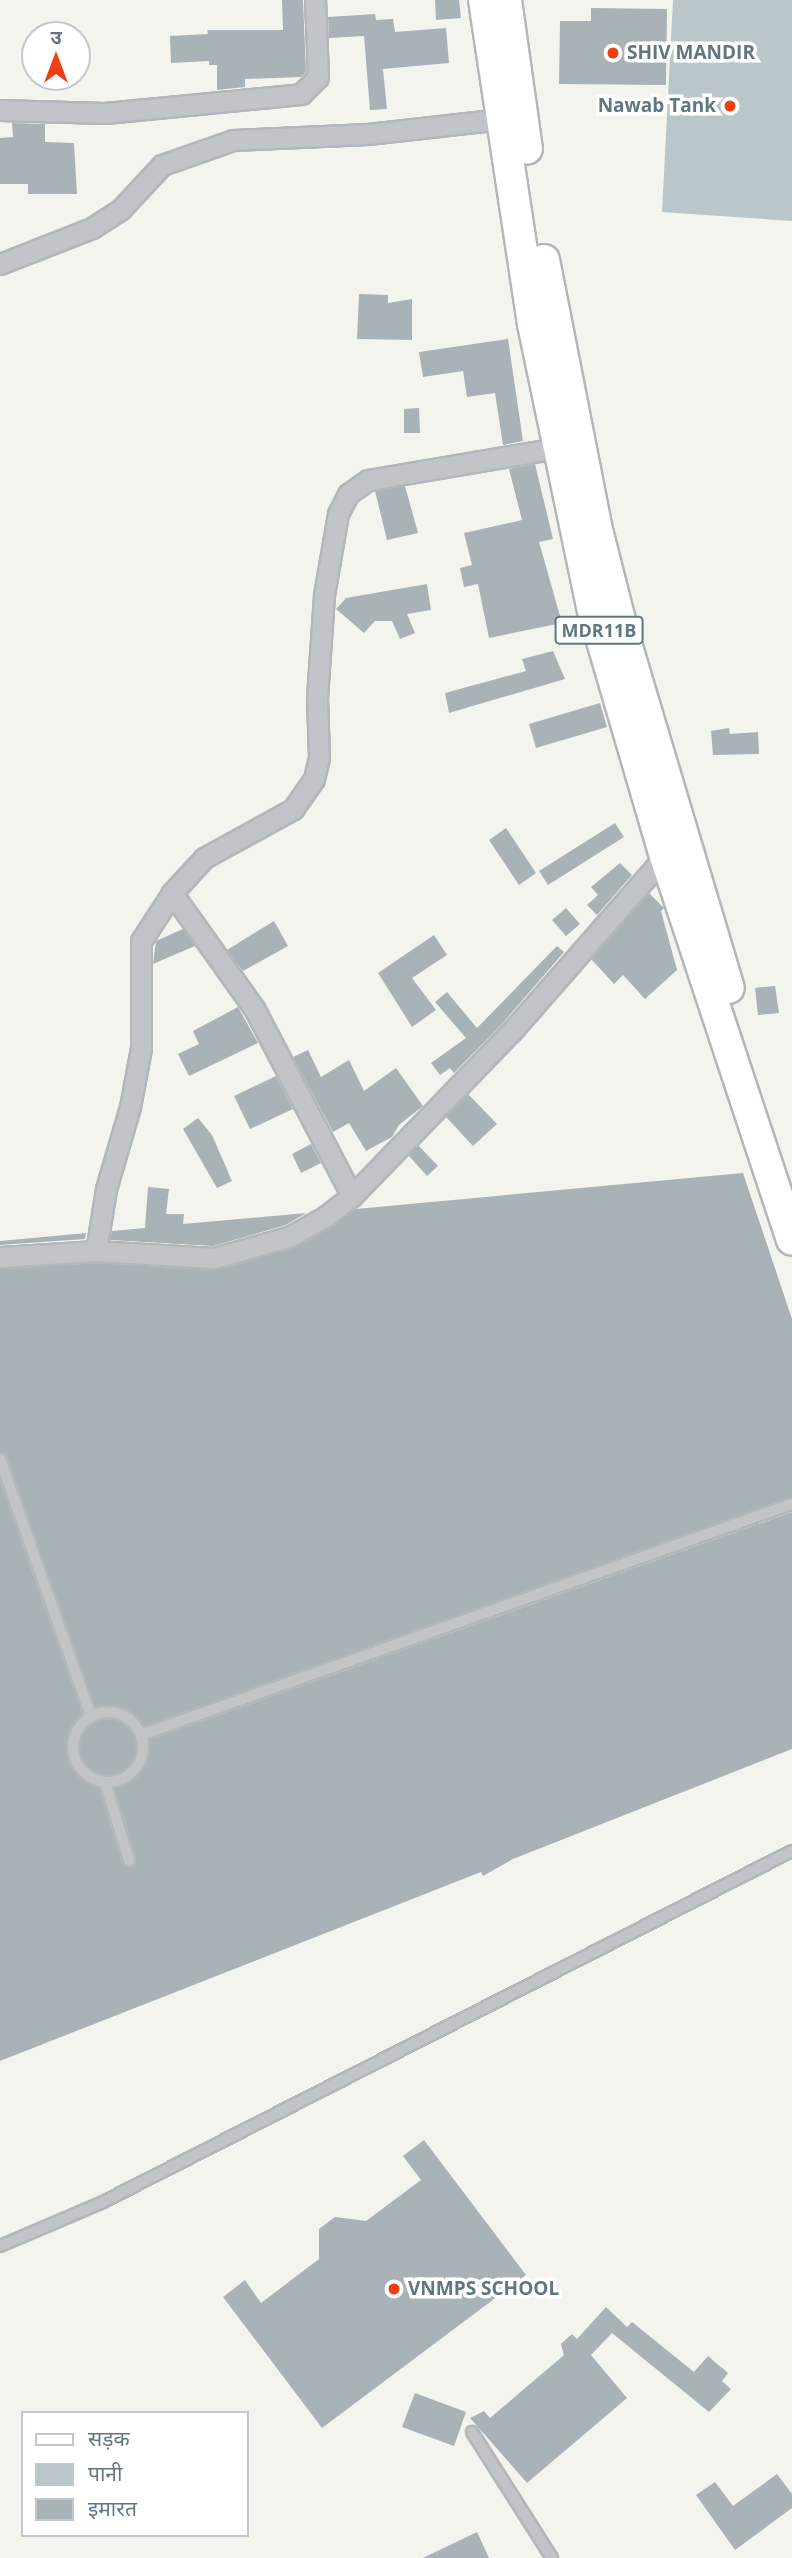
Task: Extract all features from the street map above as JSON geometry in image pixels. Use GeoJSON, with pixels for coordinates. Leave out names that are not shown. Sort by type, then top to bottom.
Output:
{"type":"FeatureCollection","features":[{"type":"Feature","properties":{"kind":"main road","name":"MDR11B"},"geometry":{"type":"LineString","coordinates":[[484,0],[512,118],[598,534],[669,844],[792,1178]]}},
{"type":"Feature","properties":{"kind":"main road","name":"MDR11B"},"geometry":{"type":"LineString","coordinates":[[506,0],[512,118],[557,448],[593,610],[792,1240]]}},
{"type":"Feature","properties":{"kind":"street"},"geometry":{"type":"LineString","coordinates":[[0,110],[105,113],[302,94],[318,77],[315,0]]}},
{"type":"Feature","properties":{"kind":"street"},"geometry":{"type":"LineString","coordinates":[[0,264],[92,228],[121,209],[162,165],[233,140],[368,134],[512,118]]}},
{"type":"Feature","properties":{"kind":"street"},"geometry":{"type":"LineString","coordinates":[[96,1251],[106,1189],[130,1107],[141,1048],[141,941],[172,893],[204,858],[293,809],[314,779],[319,757],[317,698],[324,595],[338,514],[348,494],[368,480],[557,448]]}},
{"type":"Feature","properties":{"kind":"street"},"geometry":{"type":"LineString","coordinates":[[0,1257],[96,1251],[214,1258],[291,1236],[352,1196],[511,1032],[669,844]]}},
{"type":"Feature","properties":{"kind":"street"},"geometry":{"type":"LineString","coordinates":[[172,893],[255,1010],[352,1196]]}},
{"type":"Feature","properties":{"kind":"lane"},"geometry":{"type":"LineString","coordinates":[[1,1466],[91,1716]]}},
{"type":"Feature","properties":{"kind":"lane"},"geometry":{"type":"LineString","coordinates":[[141,1735],[792,1504]]}},
{"type":"Feature","properties":{"kind":"lane"},"geometry":{"type":"LineString","coordinates":[[115,1713],[126,1717],[141,1735],[143,1747],[135,1770],[105,1782],[85,1774],[73,1755],[75,1733],[91,1716],[115,1713]]}},
{"type":"Feature","properties":{"kind":"lane"},"geometry":{"type":"LineString","coordinates":[[105,1782],[130,1860]]}},
{"type":"Feature","properties":{"kind":"lane"},"geometry":{"type":"LineString","coordinates":[[0,2246],[103,2202],[792,1852]]}},
{"type":"Feature","properties":{"kind":"lane"},"geometry":{"type":"LineString","coordinates":[[472,2432],[552,2558]]}},
{"type":"Feature","properties":{"kind":"water","name":"Nawab Tank"},"geometry":{"type":"Polygon","coordinates":[[[673,0],[792,0],[792,221],[662,212],[673,0]]]}},
{"type":"Feature","properties":{"kind":"building"},"geometry":{"type":"Polygon","coordinates":[[[282,0],[303,0],[306,72],[301,77],[245,79],[245,87],[217,90],[217,65],[209,65],[209,61],[171,63],[170,36],[208,34],[207,30],[283,30],[282,0]]]}},
{"type":"Feature","properties":{"kind":"building"},"geometry":{"type":"Polygon","coordinates":[[[435,0],[459,0],[461,18],[436,20],[435,0]]]}},
{"type":"Feature","properties":{"kind":"building","name":"SHIV MANDIR"},"geometry":{"type":"Polygon","coordinates":[[[591,8],[667,9],[666,85],[559,84],[560,21],[591,21],[591,8]]]}},
{"type":"Feature","properties":{"kind":"building"},"geometry":{"type":"Polygon","coordinates":[[[375,14],[376,20],[393,19],[395,32],[446,28],[449,63],[383,69],[387,109],[370,110],[364,36],[329,38],[328,17],[375,14]]]}},
{"type":"Feature","properties":{"kind":"building"},"geometry":{"type":"Polygon","coordinates":[[[12,123],[45,124],[45,142],[74,143],[77,194],[28,194],[28,184],[0,184],[0,138],[13,137],[12,123]]]}},
{"type":"Feature","properties":{"kind":"building"},"geometry":{"type":"Polygon","coordinates":[[[359,294],[388,295],[388,303],[412,299],[412,340],[357,339],[359,294]]]}},
{"type":"Feature","properties":{"kind":"building"},"geometry":{"type":"Polygon","coordinates":[[[508,339],[523,441],[503,445],[495,393],[467,397],[463,371],[423,377],[419,352],[508,339]]]}},
{"type":"Feature","properties":{"kind":"building"},"geometry":{"type":"Polygon","coordinates":[[[419,408],[420,433],[404,433],[404,409],[419,408]]]}},
{"type":"Feature","properties":{"kind":"building"},"geometry":{"type":"Polygon","coordinates":[[[535,464],[553,539],[539,542],[562,623],[489,638],[478,584],[464,587],[460,568],[472,565],[464,533],[522,520],[509,469],[535,464]]]}},
{"type":"Feature","properties":{"kind":"building"},"geometry":{"type":"Polygon","coordinates":[[[405,486],[418,533],[387,540],[375,491],[405,486]]]}},
{"type":"Feature","properties":{"kind":"building"},"geometry":{"type":"Polygon","coordinates":[[[427,584],[431,610],[407,614],[415,633],[400,639],[392,621],[375,621],[364,633],[336,609],[346,598],[427,584]]]}},
{"type":"Feature","properties":{"kind":"building"},"geometry":{"type":"Polygon","coordinates":[[[553,651],[565,679],[449,713],[445,693],[526,671],[522,659],[553,651]]]}},
{"type":"Feature","properties":{"kind":"building"},"geometry":{"type":"Polygon","coordinates":[[[600,703],[607,727],[536,748],[529,724],[600,703]]]}},
{"type":"Feature","properties":{"kind":"building"},"geometry":{"type":"Polygon","coordinates":[[[729,728],[730,734],[758,732],[759,754],[713,755],[711,731],[729,728]]]}},
{"type":"Feature","properties":{"kind":"building"},"geometry":{"type":"Polygon","coordinates":[[[615,823],[624,837],[548,885],[539,871],[615,823]]]}},
{"type":"Feature","properties":{"kind":"building"},"geometry":{"type":"Polygon","coordinates":[[[506,828],[536,873],[519,885],[489,840],[506,828]]]}},
{"type":"Feature","properties":{"kind":"building"},"geometry":{"type":"Polygon","coordinates":[[[620,863],[632,875],[597,915],[587,905],[598,895],[591,887],[620,863]]]}},
{"type":"Feature","properties":{"kind":"building"},"geometry":{"type":"Polygon","coordinates":[[[649,893],[664,908],[661,911],[677,970],[645,999],[623,975],[614,984],[591,959],[649,893]]]}},
{"type":"Feature","properties":{"kind":"building"},"geometry":{"type":"Polygon","coordinates":[[[566,908],[580,924],[566,936],[552,920],[566,908]]]}},
{"type":"Feature","properties":{"kind":"building"},"geometry":{"type":"Polygon","coordinates":[[[274,921],[288,946],[243,971],[227,950],[274,921]]]}},
{"type":"Feature","properties":{"kind":"building"},"geometry":{"type":"Polygon","coordinates":[[[183,929],[195,946],[153,964],[156,941],[183,929]]]}},
{"type":"Feature","properties":{"kind":"building"},"geometry":{"type":"Polygon","coordinates":[[[434,935],[447,955],[412,978],[436,1010],[412,1027],[378,973],[434,935]]]}},
{"type":"Feature","properties":{"kind":"building"},"geometry":{"type":"Polygon","coordinates":[[[557,946],[564,952],[502,1024],[454,1073],[450,1068],[440,1075],[431,1063],[466,1038],[435,1002],[447,992],[477,1028],[557,946]]]}},
{"type":"Feature","properties":{"kind":"building"},"geometry":{"type":"Polygon","coordinates":[[[775,986],[779,1013],[758,1015],[755,988],[775,986]]]}},
{"type":"Feature","properties":{"kind":"building"},"geometry":{"type":"Polygon","coordinates":[[[238,1007],[258,1043],[189,1076],[178,1054],[199,1044],[193,1031],[238,1007]]]}},
{"type":"Feature","properties":{"kind":"building"},"geometry":{"type":"Polygon","coordinates":[[[308,1050],[321,1077],[349,1060],[364,1091],[396,1068],[423,1106],[399,1125],[392,1137],[366,1151],[349,1123],[333,1132],[293,1057],[308,1050]]]}},
{"type":"Feature","properties":{"kind":"building"},"geometry":{"type":"Polygon","coordinates":[[[276,1076],[293,1109],[250,1129],[234,1096],[276,1076]]]}},
{"type":"Feature","properties":{"kind":"building"},"geometry":{"type":"Polygon","coordinates":[[[468,1094],[497,1124],[473,1146],[446,1117],[468,1094]]]}},
{"type":"Feature","properties":{"kind":"building"},"geometry":{"type":"Polygon","coordinates":[[[198,1118],[212,1135],[232,1181],[217,1188],[183,1129],[198,1118]]]}},
{"type":"Feature","properties":{"kind":"building"},"geometry":{"type":"Polygon","coordinates":[[[311,1144],[321,1163],[301,1173],[292,1154],[311,1144]]]}},
{"type":"Feature","properties":{"kind":"building"},"geometry":{"type":"Polygon","coordinates":[[[418,1145],[438,1166],[427,1176],[408,1155],[418,1145]]]}},
{"type":"Feature","properties":{"kind":"building"},"geometry":{"type":"Polygon","coordinates":[[[743,1173],[792,1319],[792,1497],[139,1728],[134,1737],[143,1742],[792,1512],[792,1749],[513,1859],[483,1876],[481,1872],[0,2061],[0,1481],[84,1718],[93,1723],[98,1717],[7,1457],[0,1452],[0,1269],[96,1263],[217,1270],[297,1247],[356,1209],[743,1173]],[[102,1775],[98,1784],[122,1862],[132,1867],[136,1858],[112,1780],[102,1775]]]}},
{"type":"Feature","properties":{"kind":"building"},"geometry":{"type":"Polygon","coordinates":[[[148,1187],[169,1189],[166,1214],[184,1214],[183,1224],[306,1213],[286,1225],[213,1246],[110,1240],[112,1231],[145,1228],[148,1187]]]}},
{"type":"Feature","properties":{"kind":"building"},"geometry":{"type":"Polygon","coordinates":[[[86,1233],[85,1239],[0,1245],[0,1241],[86,1233]]]}},
{"type":"Feature","properties":{"kind":"building","name":"VNMPS SCHOOL"},"geometry":{"type":"Polygon","coordinates":[[[424,2140],[526,2275],[322,2428],[223,2297],[245,2280],[261,2303],[319,2259],[319,2229],[335,2217],[366,2221],[421,2180],[403,2156],[424,2140]]]}},
{"type":"Feature","properties":{"kind":"building"},"geometry":{"type":"Polygon","coordinates":[[[606,2307],[627,2327],[632,2322],[694,2372],[708,2356],[728,2373],[722,2381],[731,2389],[709,2412],[612,2333],[591,2355],[627,2398],[527,2483],[470,2418],[484,2411],[490,2418],[564,2355],[561,2344],[572,2334],[577,2339],[606,2307]]]}},
{"type":"Feature","properties":{"kind":"building"},"geometry":{"type":"Polygon","coordinates":[[[415,2393],[466,2412],[454,2446],[402,2427],[415,2393]]]}},
{"type":"Feature","properties":{"kind":"building"},"geometry":{"type":"Polygon","coordinates":[[[777,2474],[792,2494],[792,2508],[735,2550],[696,2495],[715,2482],[733,2506],[777,2474]]]}},
{"type":"Feature","properties":{"kind":"building"},"geometry":{"type":"Polygon","coordinates":[[[477,2532],[489,2558],[423,2558],[477,2532]]]}},
{"type":"Feature","properties":{"kind":"place","name":"SHIV MANDIR"},"geometry":{"type":"Point","coordinates":[613,53]}},
{"type":"Feature","properties":{"kind":"place","name":"Nawab Tank"},"geometry":{"type":"Point","coordinates":[730,106]}},
{"type":"Feature","properties":{"kind":"place","name":"VNMPS SCHOOL"},"geometry":{"type":"Point","coordinates":[394,2289]}}]}
